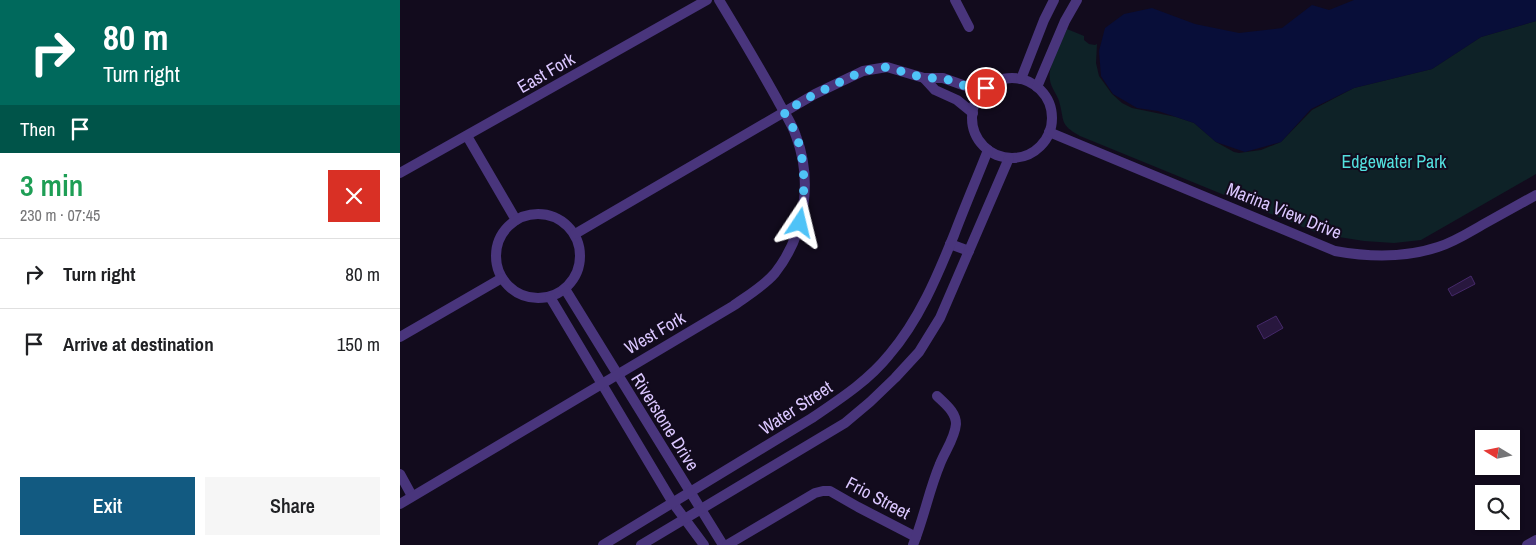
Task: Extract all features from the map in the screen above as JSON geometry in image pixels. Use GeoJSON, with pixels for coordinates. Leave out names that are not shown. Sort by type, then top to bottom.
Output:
{"type":"FeatureCollection","features":[{"type":"Feature","properties":{"kind":"street","name":"East Fork"},"geometry":{"type":"LineString","coordinates":[[400,173],[707,0]]}},
{"type":"Feature","properties":{"kind":"street","name":"West Fork"},"geometry":{"type":"LineString","coordinates":[[400,504],[734,306],[774,274],[789,252],[800,223],[805,198],[804,167],[796,136],[752,53],[719,0]]}},
{"type":"Feature","properties":{"kind":"street"},"geometry":{"type":"LineString","coordinates":[[955,0],[969,27]]}},
{"type":"Feature","properties":{"kind":"street"},"geometry":{"type":"LineString","coordinates":[[1021,79],[1044,20],[1054,0]]}},
{"type":"Feature","properties":{"kind":"street"},"geometry":{"type":"LineString","coordinates":[[1037,87],[1065,21],[1077,0]]}},
{"type":"Feature","properties":{"kind":"street"},"geometry":{"type":"LineString","coordinates":[[575,234],[815,94],[863,71],[887,67],[924,78],[943,78],[974,89],[986,88]]}},
{"type":"Feature","properties":{"kind":"street"},"geometry":{"type":"LineString","coordinates":[[924,78],[935,90],[957,100],[973,113]]}},
{"type":"Feature","properties":{"kind":"street"},"geometry":{"type":"LineString","coordinates":[[1009,78],[1021,79],[1037,87],[1046,96],[1051,108],[1052,120],[1044,141],[1033,152],[1019,157],[1009,158],[988,150],[976,133],[973,123],[973,113],[977,99],[986,88],[996,81],[1009,78]]}},
{"type":"Feature","properties":{"kind":"street","name":"Marina View Drive"},"geometry":{"type":"LineString","coordinates":[[1049,132],[1335,251],[1348,253],[1381,255],[1419,252],[1437,247],[1457,239],[1536,195]]}},
{"type":"Feature","properties":{"kind":"street"},"geometry":{"type":"LineString","coordinates":[[467,136],[516,220]]}},
{"type":"Feature","properties":{"kind":"street","name":"Water Street"},"geometry":{"type":"LineString","coordinates":[[604,545],[812,418],[870,375],[889,355],[910,326],[934,285],[988,150]]}},
{"type":"Feature","properties":{"kind":"street","name":"Water Street"},"geometry":{"type":"LineString","coordinates":[[641,545],[844,423],[876,396],[919,352],[940,318],[1009,158]]}},
{"type":"Feature","properties":{"kind":"street"},"geometry":{"type":"LineString","coordinates":[[542,214],[555,217],[566,224],[575,234],[580,250],[579,267],[575,277],[565,289],[550,297],[536,299],[523,296],[511,289],[502,278],[497,266],[496,252],[499,239],[506,228],[516,220],[529,215],[542,214]]}},
{"type":"Feature","properties":{"kind":"street"},"geometry":{"type":"LineString","coordinates":[[950,244],[969,251]]}},
{"type":"Feature","properties":{"kind":"street"},"geometry":{"type":"LineString","coordinates":[[400,337],[502,278]]}},
{"type":"Feature","properties":{"kind":"street","name":"Riverstone Drive"},"geometry":{"type":"LineString","coordinates":[[565,289],[690,492],[725,545]]}},
{"type":"Feature","properties":{"kind":"street","name":"Riverstone Drive"},"geometry":{"type":"LineString","coordinates":[[550,297],[673,503],[704,545]]}},
{"type":"Feature","properties":{"kind":"street"},"geometry":{"type":"LineString","coordinates":[[915,541],[931,487],[953,435],[956,423],[953,413],[937,396]]}},
{"type":"Feature","properties":{"kind":"street"},"geometry":{"type":"LineString","coordinates":[[400,474],[412,496]]}},
{"type":"Feature","properties":{"kind":"street","name":"Frio Street"},"geometry":{"type":"LineString","coordinates":[[725,545],[823,490],[830,491],[915,541]]}},
{"type":"Feature","properties":{"kind":"street"},"geometry":{"type":"LineString","coordinates":[[1527,545],[1536,540]]}},
{"type":"Feature","properties":{"kind":"green space","name":"Edgewater Park"},"geometry":{"type":"Polygon","coordinates":[[[1536,21],[1536,174],[1421,240],[1394,243],[1364,241],[1320,234],[1080,136],[1064,122],[1059,101],[1050,80],[1053,61],[1067,29],[1084,36],[1084,40],[1089,44],[1097,44],[1096,63],[1099,76],[1112,94],[1122,103],[1132,108],[1176,117],[1194,123],[1216,142],[1239,153],[1261,150],[1281,142],[1312,110],[1354,88],[1432,69],[1481,37],[1536,21]]]}},
{"type":"Feature","properties":{"kind":"shaded area"},"geometry":{"type":"Polygon","coordinates":[[[1354,0],[1536,0],[1536,21],[1481,37],[1432,69],[1354,88],[1311,109],[1281,142],[1245,152],[1216,142],[1194,123],[1158,111],[1137,108],[1113,94],[1101,76],[1099,51],[1105,28],[1124,14],[1152,8],[1195,24],[1239,33],[1282,28],[1312,5],[1329,10],[1354,0]]]}},
{"type":"Feature","properties":{"kind":"building"},"geometry":{"type":"Polygon","coordinates":[[[1471,276],[1475,284],[1452,296],[1448,289],[1471,276]]]}},
{"type":"Feature","properties":{"kind":"building"},"geometry":{"type":"Polygon","coordinates":[[[1276,316],[1283,328],[1264,339],[1257,326],[1276,316]]]}},
{"type":"Feature","properties":{"kind":"route"},"geometry":{"type":"LineString","coordinates":[[800,223],[805,198],[804,167],[796,136],[784,112],[815,94],[863,71],[887,67],[924,78],[943,78],[974,89],[986,88]]}}]}
